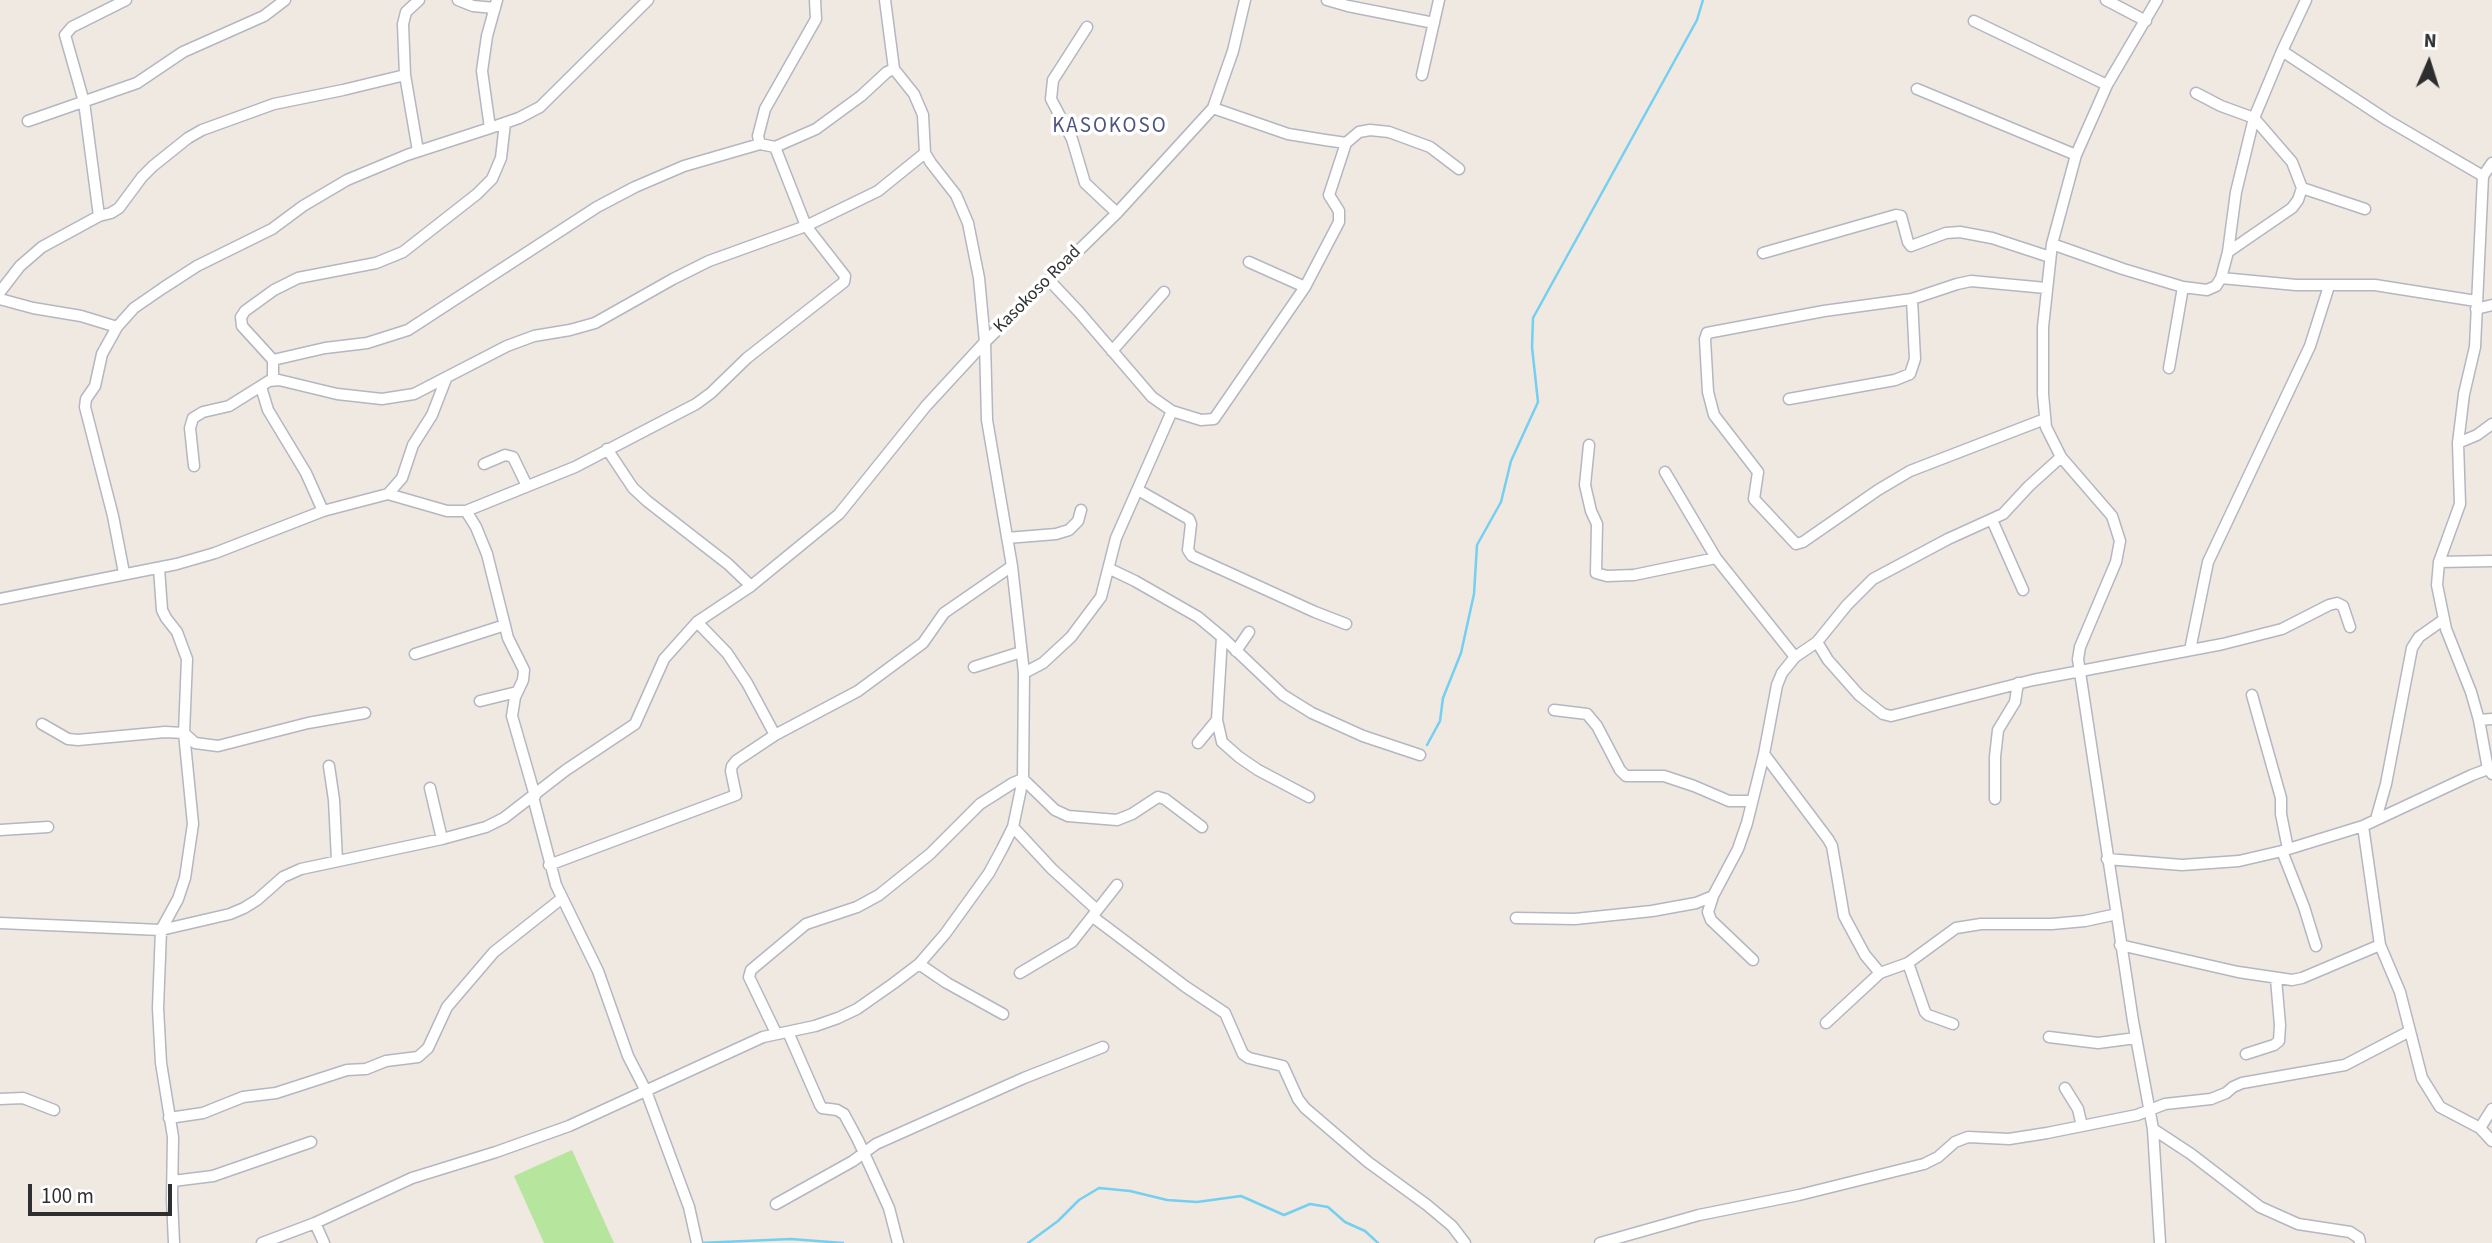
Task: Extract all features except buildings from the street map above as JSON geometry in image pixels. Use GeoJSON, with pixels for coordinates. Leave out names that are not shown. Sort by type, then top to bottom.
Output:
{"type":"FeatureCollection","features":[{"type":"Feature","properties":{"kind":"street"},"geometry":{"type":"LineString","coordinates":[[99,216],[84,102],[65,34],[72,27],[126,0]]}},
{"type":"Feature","properties":{"kind":"street"},"geometry":{"type":"LineString","coordinates":[[28,121],[137,83],[183,52],[264,16],[285,0]]}},
{"type":"Feature","properties":{"kind":"street"},"geometry":{"type":"LineString","coordinates":[[418,152],[405,75],[404,17],[419,0]]}},
{"type":"Feature","properties":{"kind":"street"},"geometry":{"type":"LineString","coordinates":[[458,0],[473,6],[496,4],[487,36],[482,71],[490,128]]}},
{"type":"Feature","properties":{"kind":"street"},"geometry":{"type":"LineString","coordinates":[[124,573],[112,509],[85,407],[86,399],[95,386],[102,354],[117,327],[134,309],[197,266],[272,229],[303,206],[347,180],[531,113],[648,0]]}},
{"type":"Feature","properties":{"kind":"street"},"geometry":{"type":"LineString","coordinates":[[760,144],[758,136],[765,109],[816,19],[815,0]]}},
{"type":"Feature","properties":{"kind":"street"},"geometry":{"type":"LineString","coordinates":[[0,923],[161,930],[230,914],[257,900],[284,877],[301,869],[486,827],[504,818],[566,770],[635,724],[664,659],[697,622],[751,586],[839,514],[926,406],[985,342],[979,278],[968,223],[956,195],[926,153],[923,115],[914,94],[894,69],[885,0]]}},
{"type":"Feature","properties":{"kind":"street","name":"Kasokoso Road"},"geometry":{"type":"LineString","coordinates":[[261,1243],[315,1223],[412,1178],[548,1134],[763,1037],[814,1026],[857,1009],[919,964],[945,934],[989,873],[1013,827],[1023,779],[1024,673],[1012,566],[987,420],[985,342],[1116,213],[1213,108],[1233,51],[1245,0]]}},
{"type":"Feature","properties":{"kind":"street"},"geometry":{"type":"LineString","coordinates":[[1327,0],[1434,23]]}},
{"type":"Feature","properties":{"kind":"street"},"geometry":{"type":"LineString","coordinates":[[1422,75],[1439,0]]}},
{"type":"Feature","properties":{"kind":"street"},"geometry":{"type":"LineString","coordinates":[[2106,0],[2146,21]]}},
{"type":"Feature","properties":{"kind":"street"},"geometry":{"type":"LineString","coordinates":[[2157,0],[2107,85],[2076,155],[2050,257],[2043,327],[2043,394],[2050,438],[2061,457],[2112,516],[2120,541],[2116,562],[2080,647],[2079,670],[2120,945],[2153,1129],[2160,1243]]}},
{"type":"Feature","properties":{"kind":"street"},"geometry":{"type":"LineString","coordinates":[[2052,244],[2183,287],[2212,289],[2221,278],[2228,252],[2236,192],[2254,118],[2306,0]]}},
{"type":"Feature","properties":{"kind":"street"},"geometry":{"type":"LineString","coordinates":[[1974,21],[2107,85]]}},
{"type":"Feature","properties":{"kind":"street"},"geometry":{"type":"LineString","coordinates":[[1087,27],[1053,80],[1051,99],[1072,139],[1085,183],[1116,213]]}},
{"type":"Feature","properties":{"kind":"street"},"geometry":{"type":"LineString","coordinates":[[2282,51],[2397,126],[2483,176]]}},
{"type":"Feature","properties":{"kind":"street"},"geometry":{"type":"LineString","coordinates":[[273,360],[325,348],[367,343],[408,330],[567,225],[616,197],[684,166],[760,144],[775,147],[827,123],[894,69]]}},
{"type":"Feature","properties":{"kind":"street"},"geometry":{"type":"LineString","coordinates":[[0,292],[20,266],[42,247],[119,208],[153,166],[202,130],[274,104],[405,75]]}},
{"type":"Feature","properties":{"kind":"street"},"geometry":{"type":"LineString","coordinates":[[1917,89],[2076,155]]}},
{"type":"Feature","properties":{"kind":"street"},"geometry":{"type":"LineString","coordinates":[[2196,93],[2254,118],[2292,162],[2302,188],[2292,208],[2228,252]]}},
{"type":"Feature","properties":{"kind":"street"},"geometry":{"type":"LineString","coordinates":[[1213,108],[1287,134],[1346,143]]}},
{"type":"Feature","properties":{"kind":"street"},"geometry":{"type":"LineString","coordinates":[[273,380],[273,360],[242,326],[245,311],[274,290],[298,278],[376,263],[403,252],[492,179],[501,158],[505,123]]}},
{"type":"Feature","properties":{"kind":"street"},"geometry":{"type":"LineString","coordinates":[[1049,280],[1152,397],[1172,411],[1201,420],[1216,418],[1305,287],[1340,219],[1339,211],[1329,195],[1346,143],[1359,132],[1389,132],[1430,147],[1459,169]]}},
{"type":"Feature","properties":{"kind":"street"},"geometry":{"type":"LineString","coordinates":[[0,599],[159,568],[215,553],[323,511],[388,494],[447,511],[467,512],[575,467],[696,404],[747,358],[844,282],[845,276],[806,226],[775,147]]}},
{"type":"Feature","properties":{"kind":"street"},"geometry":{"type":"LineString","coordinates":[[194,466],[190,428],[193,418],[202,412],[224,409],[273,380],[337,394],[383,399],[414,394],[524,338],[595,323],[709,261],[806,226],[878,191],[926,153]]}},
{"type":"Feature","properties":{"kind":"street"},"geometry":{"type":"LineString","coordinates":[[2107,859],[2194,866],[2239,861],[2363,826],[2490,771],[2479,720],[2443,620],[2437,585],[2439,562],[2460,504],[2458,443],[2464,394],[2474,355],[2483,176],[2492,163]]}},
{"type":"Feature","properties":{"kind":"street"},"geometry":{"type":"LineString","coordinates":[[2302,188],[2365,209]]}},
{"type":"Feature","properties":{"kind":"street"},"geometry":{"type":"LineString","coordinates":[[1763,253],[1899,215],[1911,246],[1946,233],[1960,232],[1992,238],[2050,257]]}},
{"type":"Feature","properties":{"kind":"street"},"geometry":{"type":"LineString","coordinates":[[1250,262],[1305,287]]}},
{"type":"Feature","properties":{"kind":"street"},"geometry":{"type":"LineString","coordinates":[[2221,278],[2329,286],[2375,285],[2476,305],[2492,305]]}},
{"type":"Feature","properties":{"kind":"street"},"geometry":{"type":"LineString","coordinates":[[2045,419],[1910,471],[1803,542],[1793,543],[1754,499],[1758,472],[1714,415],[1708,392],[1705,336],[1707,333],[1824,311],[1912,299],[1971,281],[2046,288]]}},
{"type":"Feature","properties":{"kind":"street"},"geometry":{"type":"LineString","coordinates":[[2190,650],[2203,576],[2215,542],[2286,400],[2318,326],[2329,286]]}},
{"type":"Feature","properties":{"kind":"street"},"geometry":{"type":"LineString","coordinates":[[2169,368],[2183,287]]}},
{"type":"Feature","properties":{"kind":"street"},"geometry":{"type":"LineString","coordinates":[[1112,351],[1164,292]]}},
{"type":"Feature","properties":{"kind":"street"},"geometry":{"type":"LineString","coordinates":[[0,299],[81,316],[117,327]]}},
{"type":"Feature","properties":{"kind":"street"},"geometry":{"type":"LineString","coordinates":[[1789,399],[1895,380],[1910,374],[1915,359],[1912,299]]}},
{"type":"Feature","properties":{"kind":"street"},"geometry":{"type":"LineString","coordinates":[[388,494],[402,478],[413,445],[432,415],[446,379]]}},
{"type":"Feature","properties":{"kind":"street"},"geometry":{"type":"LineString","coordinates":[[261,387],[268,410],[306,472],[323,511]]}},
{"type":"Feature","properties":{"kind":"street"},"geometry":{"type":"LineString","coordinates":[[1024,673],[1043,663],[1086,619],[1101,597],[1116,538],[1172,411]]}},
{"type":"Feature","properties":{"kind":"street"},"geometry":{"type":"LineString","coordinates":[[2458,443],[2477,435],[2492,424]]}},
{"type":"Feature","properties":{"kind":"street"},"geometry":{"type":"LineString","coordinates":[[1589,444],[1585,485],[1597,524],[1596,573],[1607,576],[1634,575],[1716,558]]}},
{"type":"Feature","properties":{"kind":"street"},"geometry":{"type":"LineString","coordinates":[[607,449],[633,488],[647,502],[728,564],[751,586]]}},
{"type":"Feature","properties":{"kind":"street"},"geometry":{"type":"LineString","coordinates":[[484,464],[505,455],[513,457],[527,486]]}},
{"type":"Feature","properties":{"kind":"street"},"geometry":{"type":"LineString","coordinates":[[1754,960],[1709,916],[1708,907],[1738,849],[1764,754],[1777,685],[1787,665],[1817,642],[1847,605],[1873,579],[2009,510],[2029,486],[2061,457]]}},
{"type":"Feature","properties":{"kind":"street"},"geometry":{"type":"LineString","coordinates":[[1665,472],[1716,558],[1795,657]]}},
{"type":"Feature","properties":{"kind":"street"},"geometry":{"type":"LineString","coordinates":[[1138,490],[1189,519],[1191,524],[1188,550],[1192,556],[1346,624]]}},
{"type":"Feature","properties":{"kind":"street"},"geometry":{"type":"LineString","coordinates":[[1007,538],[1056,534],[1069,530],[1078,521],[1081,510]]}},
{"type":"Feature","properties":{"kind":"street"},"geometry":{"type":"LineString","coordinates":[[467,512],[486,554],[505,625],[524,670],[513,710],[513,723],[550,865],[561,899],[583,937],[628,1056],[646,1091],[689,1207],[697,1243]]}},
{"type":"Feature","properties":{"kind":"street"},"geometry":{"type":"LineString","coordinates":[[1992,520],[2023,590]]}},
{"type":"Feature","properties":{"kind":"street"},"geometry":{"type":"LineString","coordinates":[[2439,562],[2492,561]]}},
{"type":"Feature","properties":{"kind":"street"},"geometry":{"type":"LineString","coordinates":[[550,865],[736,795],[731,771],[736,761],[775,735],[847,697],[877,677],[923,643],[944,613],[1012,566]]}},
{"type":"Feature","properties":{"kind":"street"},"geometry":{"type":"LineString","coordinates":[[159,568],[162,610],[177,632],[187,659],[184,733],[193,805],[192,841],[178,899],[161,930],[158,1009],[161,1063],[173,1137],[174,1243]]}},
{"type":"Feature","properties":{"kind":"street"},"geometry":{"type":"LineString","coordinates":[[1110,569],[1198,617],[1283,695],[1312,713],[1363,736],[1420,755]]}},
{"type":"Feature","properties":{"kind":"street"},"geometry":{"type":"LineString","coordinates":[[1817,642],[1844,680],[1872,707],[1887,716],[2079,670],[2190,650],[2282,629],[2337,603],[2343,606],[2350,627]]}},
{"type":"Feature","properties":{"kind":"street"},"geometry":{"type":"LineString","coordinates":[[2376,819],[2386,784],[2412,648],[2419,637],[2443,620]]}},
{"type":"Feature","properties":{"kind":"street"},"geometry":{"type":"LineString","coordinates":[[697,622],[727,653],[775,735]]}},
{"type":"Feature","properties":{"kind":"street"},"geometry":{"type":"LineString","coordinates":[[415,654],[505,625]]}},
{"type":"Feature","properties":{"kind":"street"},"geometry":{"type":"LineString","coordinates":[[1236,651],[1249,632]]}},
{"type":"Feature","properties":{"kind":"street"},"geometry":{"type":"LineString","coordinates":[[1222,637],[1217,720],[1222,742],[1239,757],[1309,797]]}},
{"type":"Feature","properties":{"kind":"street"},"geometry":{"type":"LineString","coordinates":[[974,667],[1021,652]]}},
{"type":"Feature","properties":{"kind":"street"},"geometry":{"type":"LineString","coordinates":[[1995,799],[1998,730],[2015,702],[2018,684]]}},
{"type":"Feature","properties":{"kind":"street"},"geometry":{"type":"LineString","coordinates":[[480,701],[517,692]]}},
{"type":"Feature","properties":{"kind":"street"},"geometry":{"type":"LineString","coordinates":[[2252,695],[2281,798],[2285,850],[2316,946]]}},
{"type":"Feature","properties":{"kind":"street"},"geometry":{"type":"LineString","coordinates":[[1554,710],[1587,714],[1626,776],[1664,776],[1729,801],[1751,802]]}},
{"type":"Feature","properties":{"kind":"street"},"geometry":{"type":"LineString","coordinates":[[43,724],[68,739],[149,732],[184,733],[195,743],[218,746],[308,723],[365,713]]}},
{"type":"Feature","properties":{"kind":"street"},"geometry":{"type":"LineString","coordinates":[[2479,720],[2492,719]]}},
{"type":"Feature","properties":{"kind":"street"},"geometry":{"type":"LineString","coordinates":[[1198,743],[1217,720]]}},
{"type":"Feature","properties":{"kind":"street"},"geometry":{"type":"LineString","coordinates":[[1764,754],[1828,839],[1844,916],[1865,955],[1880,972]]}},
{"type":"Feature","properties":{"kind":"street"},"geometry":{"type":"LineString","coordinates":[[329,766],[337,860]]}},
{"type":"Feature","properties":{"kind":"street"},"geometry":{"type":"LineString","coordinates":[[776,1033],[749,977],[751,970],[806,924],[857,907],[879,895],[930,854],[980,804],[1000,790],[1023,779],[1061,814],[1117,820],[1132,814],[1158,797],[1165,799],[1202,827]]}},
{"type":"Feature","properties":{"kind":"street"},"geometry":{"type":"LineString","coordinates":[[430,788],[442,839]]}},
{"type":"Feature","properties":{"kind":"street"},"geometry":{"type":"LineString","coordinates":[[2363,826],[2380,945],[2400,992],[2422,1078],[2440,1107],[2480,1128],[2492,1141]]}},
{"type":"Feature","properties":{"kind":"street"},"geometry":{"type":"LineString","coordinates":[[0,830],[48,827]]}},
{"type":"Feature","properties":{"kind":"street"},"geometry":{"type":"LineString","coordinates":[[1013,827],[1095,913],[1185,987],[1225,1013],[1243,1054],[1249,1058],[1283,1066],[1305,1108],[1368,1162],[1452,1226],[1465,1243]]}},
{"type":"Feature","properties":{"kind":"street"},"geometry":{"type":"LineString","coordinates":[[1020,973],[1072,942],[1118,885]]}},
{"type":"Feature","properties":{"kind":"street"},"geometry":{"type":"LineString","coordinates":[[1516,918],[1575,919],[1653,911],[1696,903],[1713,896]]}},
{"type":"Feature","properties":{"kind":"street"},"geometry":{"type":"LineString","coordinates":[[169,1118],[203,1114],[243,1097],[276,1093],[348,1070],[366,1069],[386,1060],[418,1057],[428,1048],[447,1007],[494,953],[561,899]]}},
{"type":"Feature","properties":{"kind":"street"},"geometry":{"type":"LineString","coordinates":[[1826,1023],[1880,972],[1908,963],[1956,928],[1981,924],[2052,924],[2117,914]]}},
{"type":"Feature","properties":{"kind":"street"},"geometry":{"type":"LineString","coordinates":[[2120,945],[2276,979],[2302,978],[2380,945]]}},
{"type":"Feature","properties":{"kind":"street"},"geometry":{"type":"LineString","coordinates":[[1908,963],[1925,1012],[1928,1016],[1952,1024]]}},
{"type":"Feature","properties":{"kind":"street"},"geometry":{"type":"LineString","coordinates":[[919,964],[1003,1014]]}},
{"type":"Feature","properties":{"kind":"street"},"geometry":{"type":"LineString","coordinates":[[2246,1054],[2279,1041],[2276,979]]}},
{"type":"Feature","properties":{"kind":"street"},"geometry":{"type":"LineString","coordinates":[[1600,1243],[1699,1215],[1799,1195],[1924,1164],[1938,1157],[1955,1142],[1968,1137],[2009,1139],[2082,1126],[2137,1115],[2165,1104],[2220,1097],[2242,1083],[2350,1064],[2410,1031]]}},
{"type":"Feature","properties":{"kind":"street"},"geometry":{"type":"LineString","coordinates":[[788,1032],[822,1108],[844,1114],[889,1208],[898,1243]]}},
{"type":"Feature","properties":{"kind":"street"},"geometry":{"type":"LineString","coordinates":[[2049,1037],[2098,1042],[2136,1038]]}},
{"type":"Feature","properties":{"kind":"street"},"geometry":{"type":"LineString","coordinates":[[776,1205],[853,1161],[876,1144],[1024,1078],[1103,1047]]}},
{"type":"Feature","properties":{"kind":"street"},"geometry":{"type":"LineString","coordinates":[[2066,1088],[2078,1109],[2082,1126]]}},
{"type":"Feature","properties":{"kind":"street"},"geometry":{"type":"LineString","coordinates":[[0,1099],[23,1098],[54,1110]]}},
{"type":"Feature","properties":{"kind":"street"},"geometry":{"type":"LineString","coordinates":[[2480,1128],[2492,1109]]}},
{"type":"Feature","properties":{"kind":"street"},"geometry":{"type":"LineString","coordinates":[[2153,1129],[2260,1207],[2298,1224],[2350,1232],[2359,1238],[2360,1243]]}},
{"type":"Feature","properties":{"kind":"street"},"geometry":{"type":"LineString","coordinates":[[173,1181],[213,1176],[311,1142]]}},
{"type":"Feature","properties":{"kind":"street"},"geometry":{"type":"LineString","coordinates":[[315,1223],[324,1243]]}},
{"type":"Feature","properties":{"kind":"green space"},"geometry":{"type":"Polygon","coordinates":[[[572,1150],[614,1243],[544,1243],[514,1176],[572,1150]]]}},
{"type":"Feature","properties":{"kind":"waterway"},"geometry":{"type":"LineString","coordinates":[[1427,745],[1440,721],[1443,698],[1461,653],[1474,594],[1477,545],[1501,502],[1511,461],[1538,402],[1532,347],[1533,318],[1697,20],[1703,0]]}},
{"type":"Feature","properties":{"kind":"waterway"},"geometry":{"type":"LineString","coordinates":[[1028,1243],[1058,1221],[1079,1200],[1099,1188],[1130,1191],[1167,1200],[1197,1202],[1241,1196],[1284,1215],[1310,1204],[1328,1207],[1345,1222],[1365,1231],[1378,1243]]}},
{"type":"Feature","properties":{"kind":"waterway"},"geometry":{"type":"LineString","coordinates":[[699,1243],[791,1239],[843,1243]]}},
{"type":"Feature","properties":{"kind":"district","name":"KASOKOSO"},"geometry":{"type":"Point","coordinates":[1110,127]}}]}
